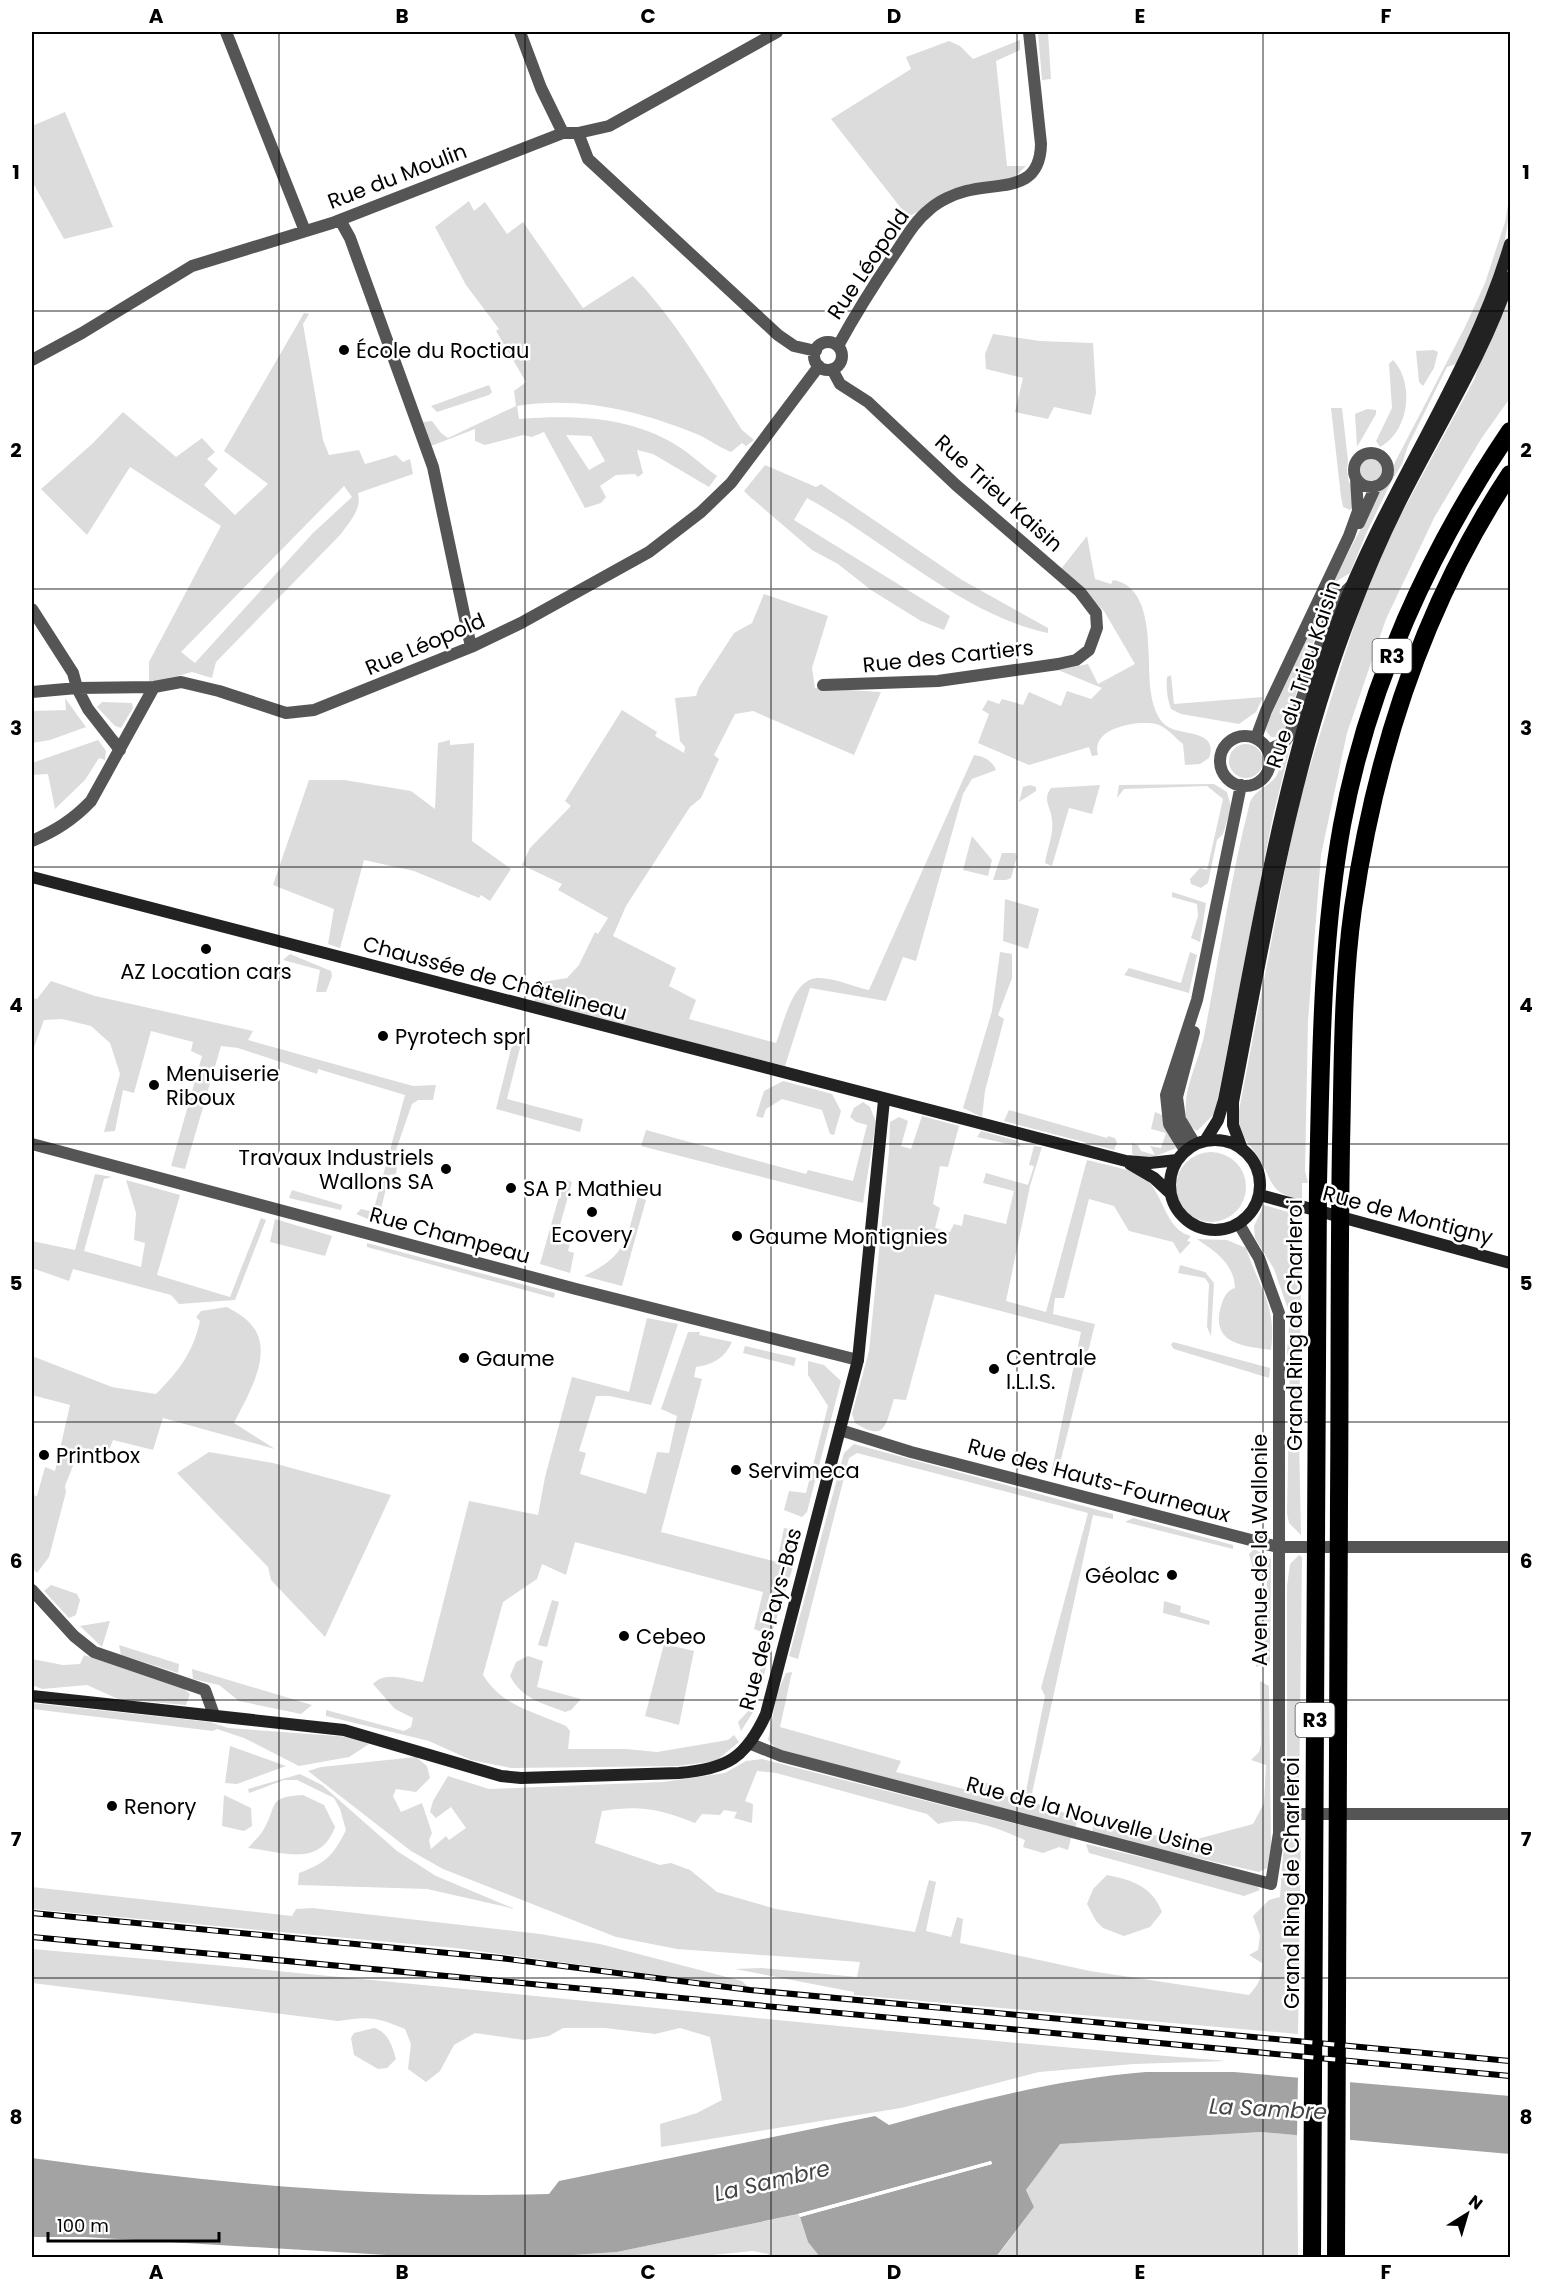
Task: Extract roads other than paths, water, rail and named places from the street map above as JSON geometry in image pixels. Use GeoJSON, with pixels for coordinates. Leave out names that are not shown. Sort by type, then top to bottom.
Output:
{"type":"FeatureCollection","features":[{"type":"Feature","properties":{"kind":"highway","name":"Grand Ring de Charleroi"},"geometry":{"type":"LineString","coordinates":[[1312,2258],[1318,1183],[1322,1060],[1332,904],[1342,825],[1357,761],[1391,659],[1416,597],[1477,480],[1510,431]]}},
{"type":"Feature","properties":{"kind":"highway","name":"R3"},"geometry":{"type":"LineString","coordinates":[[1336,2258],[1342,1061],[1347,968],[1353,910],[1377,781],[1396,715],[1417,658],[1464,551],[1504,490],[1510,474]]}},
{"type":"Feature","properties":{"kind":"main road","name":"Rue du Trieu Kaisin"},"geometry":{"type":"LineString","coordinates":[[1190,1149],[1218,1120],[1224,1100],[1287,786],[1322,666],[1352,585],[1400,481],[1472,345],[1498,282],[1510,244]]}},
{"type":"Feature","properties":{"kind":"main road","name":"Rue du Trieu Kaisin"},"geometry":{"type":"LineString","coordinates":[[1242,1149],[1233,1125],[1233,1102],[1297,787],[1324,691],[1351,614],[1381,542],[1478,354],[1510,277]]}},
{"type":"Feature","properties":{"kind":"main road","name":"Chaussée de Châtelineau"},"geometry":{"type":"LineString","coordinates":[[32,877],[1126,1161]]}},
{"type":"Feature","properties":{"kind":"main road","name":"Rue des Pays-Bas"},"geometry":{"type":"LineString","coordinates":[[32,1696],[214,1715],[364,1735],[477,1770],[521,1778],[703,1771],[733,1759],[751,1744],[766,1714],[858,1360],[884,1100]]}},
{"type":"Feature","properties":{"kind":"main road"},"geometry":{"type":"LineString","coordinates":[[1225,1140],[1242,1149],[1254,1162],[1260,1195],[1252,1212],[1239,1224],[1218,1231],[1196,1227],[1178,1213],[1169,1192],[1154,1178],[1126,1161],[1150,1163],[1225,1140]]}},
{"type":"Feature","properties":{"kind":"main road"},"geometry":{"type":"LineString","coordinates":[[1169,1192],[1170,1175],[1190,1149]]}},
{"type":"Feature","properties":{"kind":"main road","name":"Rue de Montigny"},"geometry":{"type":"LineString","coordinates":[[1260,1195],[1510,1263]]}},
{"type":"Feature","properties":{"kind":"street"},"geometry":{"type":"LineString","coordinates":[[226,32],[305,231]]}},
{"type":"Feature","properties":{"kind":"street"},"geometry":{"type":"LineString","coordinates":[[520,32],[541,88],[563,133]]}},
{"type":"Feature","properties":{"kind":"street","name":"Rue du Moulin"},"geometry":{"type":"LineString","coordinates":[[32,360],[82,333],[192,266],[340,220],[563,133],[578,134],[609,126],[646,108],[777,32]]}},
{"type":"Feature","properties":{"kind":"street","name":"Rue Léopold"},"geometry":{"type":"LineString","coordinates":[[838,346],[870,290],[914,226],[929,209],[964,191],[1014,184],[1036,168],[1041,158],[1041,144],[1029,32]]}},
{"type":"Feature","properties":{"kind":"street"},"geometry":{"type":"LineString","coordinates":[[578,134],[588,159],[689,255],[778,334],[794,346],[816,351],[815,359],[819,366],[832,369]]}},
{"type":"Feature","properties":{"kind":"street"},"geometry":{"type":"LineString","coordinates":[[340,220],[350,238],[433,467],[471,647]]}},
{"type":"Feature","properties":{"kind":"street","name":"Rue Léopold"},"geometry":{"type":"LineString","coordinates":[[816,351],[827,342],[838,346],[842,353],[841,361],[832,369]]}},
{"type":"Feature","properties":{"kind":"street","name":"Rue Léopold"},"geometry":{"type":"LineString","coordinates":[[32,692],[76,688],[154,687],[181,682],[219,691],[286,713],[314,710],[471,647],[521,623],[649,552],[701,512],[731,483],[819,366]]}},
{"type":"Feature","properties":{"kind":"street","name":"Rue Trieu Kaisin"},"geometry":{"type":"LineString","coordinates":[[832,369],[840,384],[868,402],[956,485],[1087,600],[1095,613],[1098,628],[1089,650],[1076,660]]}},
{"type":"Feature","properties":{"kind":"street"},"geometry":{"type":"LineString","coordinates":[[1256,738],[1266,711],[1349,536],[1359,501],[1354,468],[1358,458],[1366,453],[1375,454],[1383,458],[1388,468],[1385,479],[1376,486],[1359,524],[1349,536]]}},
{"type":"Feature","properties":{"kind":"street"},"geometry":{"type":"LineString","coordinates":[[1356,478],[1363,485],[1376,486]]}},
{"type":"Feature","properties":{"kind":"street"},"geometry":{"type":"LineString","coordinates":[[1268,750],[1283,743],[1289,736],[1335,601],[1352,585]]}},
{"type":"Feature","properties":{"kind":"street"},"geometry":{"type":"LineString","coordinates":[[32,609],[73,674],[76,688],[88,709],[120,750]]}},
{"type":"Feature","properties":{"kind":"street","name":"Rue des Cartiers"},"geometry":{"type":"LineString","coordinates":[[823,685],[938,681],[1076,660]]}},
{"type":"Feature","properties":{"kind":"street"},"geometry":{"type":"LineString","coordinates":[[32,841],[52,832],[77,816],[102,784],[154,687]]}},
{"type":"Feature","properties":{"kind":"street"},"geometry":{"type":"LineString","coordinates":[[1237,737],[1256,738],[1268,750],[1270,760],[1264,777],[1256,783],[1241,785],[1228,779],[1223,772],[1220,754],[1229,741],[1237,737]]}},
{"type":"Feature","properties":{"kind":"street"},"geometry":{"type":"LineString","coordinates":[[1190,1149],[1180,1119],[1177,1097],[1200,1009],[1197,1000],[1241,785]]}},
{"type":"Feature","properties":{"kind":"street","name":"Rue Champeau"},"geometry":{"type":"LineString","coordinates":[[32,1144],[582,1290],[858,1360]]}},
{"type":"Feature","properties":{"kind":"street","name":"Avenue de la Wallonie"},"geometry":{"type":"LineString","coordinates":[[1239,1224],[1259,1258],[1279,1313],[1279,1833],[1271,1884]]}},
{"type":"Feature","properties":{"kind":"street","name":"Rue des Hauts-Fourneaux"},"geometry":{"type":"LineString","coordinates":[[840,1430],[911,1452],[1278,1547],[1510,1547]]}},
{"type":"Feature","properties":{"kind":"street"},"geometry":{"type":"LineString","coordinates":[[32,1590],[74,1636],[94,1652],[206,1690],[214,1715]]}},
{"type":"Feature","properties":{"kind":"street","name":"Rue de la Nouvelle Usine"},"geometry":{"type":"LineString","coordinates":[[751,1744],[781,1756],[1271,1884]]}},
{"type":"Feature","properties":{"kind":"street"},"geometry":{"type":"LineString","coordinates":[[1279,1814],[1510,1814]]}},
{"type":"Feature","properties":{"kind":"water","name":"La Sambre"},"geometry":{"type":"Polygon","coordinates":[[[1146,2072],[1234,2072],[1510,2096],[1510,2154],[1261,2132],[1060,2144],[1026,2190],[1034,2207],[996,2257],[820,2257],[808,2242],[800,2217],[992,2164],[991,2161],[798,2214],[617,2252],[530,2258],[437,2258],[85,2237],[32,2237],[32,2158],[289,2187],[419,2194],[549,2194],[559,2181],[875,2116],[889,2125],[1016,2092],[1113,2075],[1146,2072]]]}},
{"type":"Feature","properties":{"kind":"railway"},"geometry":{"type":"LineString","coordinates":[[32,1913],[500,1958],[750,1990],[1510,2061]]}},
{"type":"Feature","properties":{"kind":"railway"},"geometry":{"type":"LineString","coordinates":[[32,1937],[1510,2076]]}},
{"type":"Feature","properties":{"kind":"place","name":"École du Roctiau"},"geometry":{"type":"Point","coordinates":[344,350]}},
{"type":"Feature","properties":{"kind":"place","name":"AZ Location cars"},"geometry":{"type":"Point","coordinates":[206,949]}},
{"type":"Feature","properties":{"kind":"place","name":"Pyrotech sprl"},"geometry":{"type":"Point","coordinates":[383,1036]}},
{"type":"Feature","properties":{"kind":"place","name":"Menuiserie Riboux"},"geometry":{"type":"Point","coordinates":[154,1085]}},
{"type":"Feature","properties":{"kind":"place","name":"Travaux Industriels Wallons SA"},"geometry":{"type":"Point","coordinates":[446,1169]}},
{"type":"Feature","properties":{"kind":"place","name":"SA P. Mathieu"},"geometry":{"type":"Point","coordinates":[511,1188]}},
{"type":"Feature","properties":{"kind":"place","name":"Ecovery"},"geometry":{"type":"Point","coordinates":[592,1212]}},
{"type":"Feature","properties":{"kind":"place","name":"Gaume Montignies"},"geometry":{"type":"Point","coordinates":[737,1236]}},
{"type":"Feature","properties":{"kind":"place","name":"Gaume"},"geometry":{"type":"Point","coordinates":[464,1358]}},
{"type":"Feature","properties":{"kind":"place","name":"Centrale I.L.I.S."},"geometry":{"type":"Point","coordinates":[994,1369]}},
{"type":"Feature","properties":{"kind":"place","name":"Printbox"},"geometry":{"type":"Point","coordinates":[44,1455]}},
{"type":"Feature","properties":{"kind":"place","name":"Servimeca"},"geometry":{"type":"Point","coordinates":[736,1470]}},
{"type":"Feature","properties":{"kind":"place","name":"Géolac"},"geometry":{"type":"Point","coordinates":[1172,1575]}},
{"type":"Feature","properties":{"kind":"place","name":"Cebeo"},"geometry":{"type":"Point","coordinates":[624,1636]}},
{"type":"Feature","properties":{"kind":"place","name":"Renory"},"geometry":{"type":"Point","coordinates":[112,1806]}}]}
